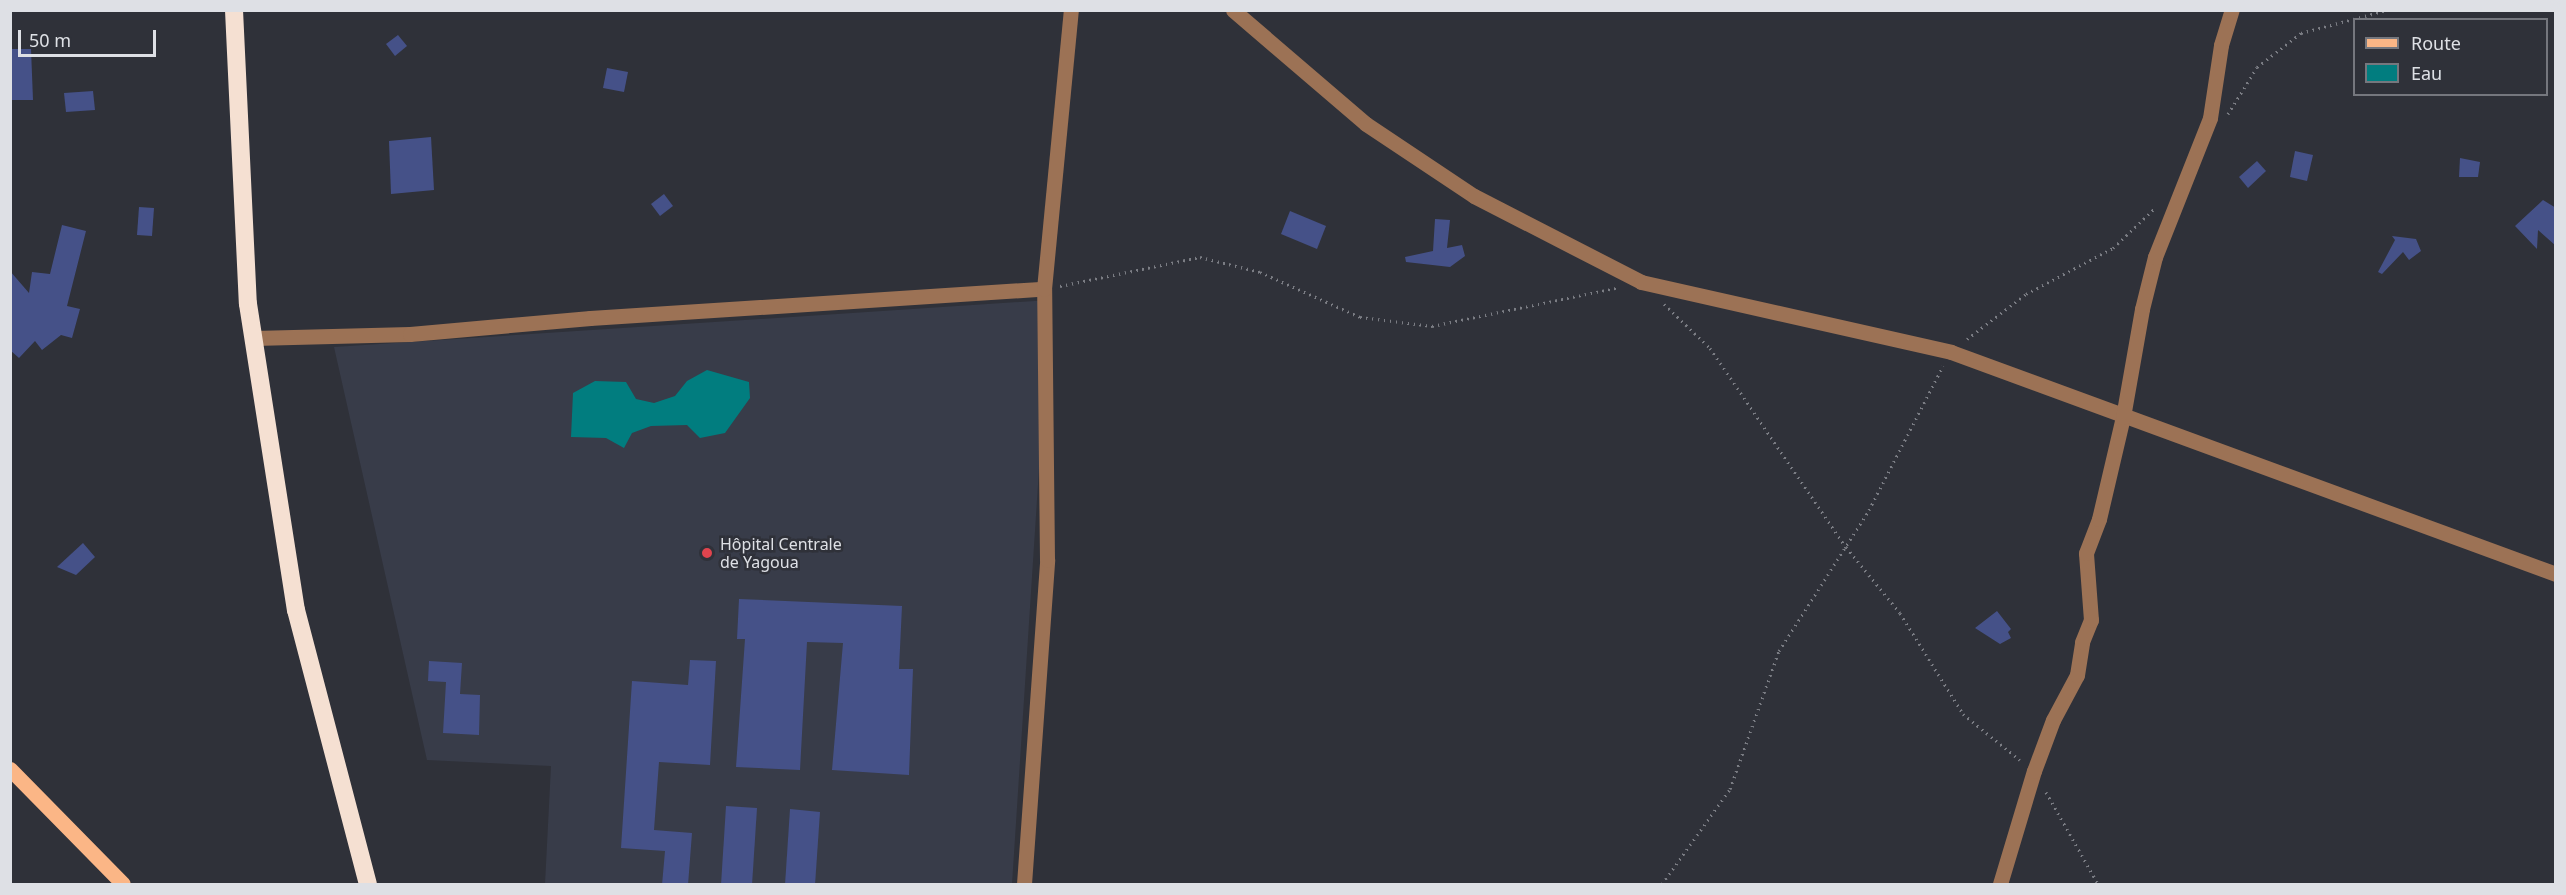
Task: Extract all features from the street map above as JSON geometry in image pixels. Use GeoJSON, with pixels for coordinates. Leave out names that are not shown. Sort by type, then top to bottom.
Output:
{"type":"FeatureCollection","features":[{"type":"Feature","properties":{"kind":"highway"},"geometry":{"type":"LineString","coordinates":[[234,10],[248,304],[296,610],[368,885]]}},
{"type":"Feature","properties":{"kind":"main road"},"geometry":{"type":"LineString","coordinates":[[10,769],[123,885]]}},
{"type":"Feature","properties":{"kind":"street"},"geometry":{"type":"LineString","coordinates":[[1024,885],[1047,560],[1044,289],[1071,10]]}},
{"type":"Feature","properties":{"kind":"street"},"geometry":{"type":"LineString","coordinates":[[1233,10],[1366,124],[1474,196],[1641,282],[1951,352],[2123,417],[2352,496],[2556,574]]}},
{"type":"Feature","properties":{"kind":"street"},"geometry":{"type":"LineString","coordinates":[[2000,885],[2034,771],[2053,720],[2077,675],[2082,642],[2091,620],[2086,553],[2099,519],[2123,417],[2155,257],[2210,118],[2221,45],[2232,10]]}},
{"type":"Feature","properties":{"kind":"street"},"geometry":{"type":"LineString","coordinates":[[254,338],[410,334],[590,318],[1044,289]]}},
{"type":"Feature","properties":{"kind":"path"},"geometry":{"type":"LineString","coordinates":[[2357,18],[2387,10]]}},
{"type":"Feature","properties":{"kind":"path"},"geometry":{"type":"LineString","coordinates":[[2226,117],[2257,67],[2301,33],[2353,19]]}},
{"type":"Feature","properties":{"kind":"path"},"geometry":{"type":"LineString","coordinates":[[1662,885],[1730,789],[1779,651],[1869,510],[1951,352],[2026,294],[2113,248],[2164,200]]}},
{"type":"Feature","properties":{"kind":"path"},"geometry":{"type":"LineString","coordinates":[[1044,289],[1200,257],[1260,272],[1360,317],[1432,326],[1641,282],[1710,348],[1846,547],[1900,613],[1963,714],[2034,771],[2098,885]]}},
{"type":"Feature","properties":{"kind":"shaded area","name":"Hôpital Centrale de Yagoua"},"geometry":{"type":"Polygon","coordinates":[[[1050,300],[1012,884],[545,884],[551,766],[427,760],[334,347],[1050,300]]]}},
{"type":"Feature","properties":{"kind":"water"},"geometry":{"type":"Polygon","coordinates":[[[707,370],[749,382],[750,398],[725,433],[700,438],[687,425],[651,426],[632,433],[624,448],[606,438],[571,437],[573,393],[595,381],[626,382],[636,399],[654,403],[675,396],[687,381],[707,370]]]}},
{"type":"Feature","properties":{"kind":"building"},"geometry":{"type":"Polygon","coordinates":[[[398,35],[407,46],[395,56],[386,44],[398,35]]]}},
{"type":"Feature","properties":{"kind":"building"},"geometry":{"type":"Polygon","coordinates":[[[10,49],[31,49],[33,100],[10,100],[10,49]]]}},
{"type":"Feature","properties":{"kind":"building"},"geometry":{"type":"Polygon","coordinates":[[[607,68],[628,72],[624,92],[603,88],[607,68]]]}},
{"type":"Feature","properties":{"kind":"building"},"geometry":{"type":"Polygon","coordinates":[[[93,91],[95,110],[66,112],[64,93],[93,91]]]}},
{"type":"Feature","properties":{"kind":"building"},"geometry":{"type":"Polygon","coordinates":[[[431,137],[434,190],[391,194],[389,141],[431,137]]]}},
{"type":"Feature","properties":{"kind":"building"},"geometry":{"type":"Polygon","coordinates":[[[2295,151],[2313,155],[2307,181],[2290,177],[2295,151]]]}},
{"type":"Feature","properties":{"kind":"building"},"geometry":{"type":"Polygon","coordinates":[[[2460,158],[2480,162],[2478,177],[2459,177],[2460,158]]]}},
{"type":"Feature","properties":{"kind":"building"},"geometry":{"type":"Polygon","coordinates":[[[2257,161],[2266,171],[2248,188],[2239,177],[2257,161]]]}},
{"type":"Feature","properties":{"kind":"building"},"geometry":{"type":"Polygon","coordinates":[[[664,194],[673,206],[660,216],[651,204],[664,194]]]}},
{"type":"Feature","properties":{"kind":"building"},"geometry":{"type":"Polygon","coordinates":[[[2543,200],[2556,208],[2556,246],[2538,230],[2537,249],[2515,226],[2543,200]]]}},
{"type":"Feature","properties":{"kind":"building"},"geometry":{"type":"Polygon","coordinates":[[[139,207],[154,208],[152,236],[137,235],[139,207]]]}},
{"type":"Feature","properties":{"kind":"building"},"geometry":{"type":"Polygon","coordinates":[[[1290,211],[1326,226],[1317,249],[1281,234],[1290,211]]]}},
{"type":"Feature","properties":{"kind":"building"},"geometry":{"type":"Polygon","coordinates":[[[1435,219],[1450,220],[1447,248],[1462,245],[1465,256],[1450,267],[1406,262],[1405,257],[1433,251],[1435,219]]]}},
{"type":"Feature","properties":{"kind":"building"},"geometry":{"type":"Polygon","coordinates":[[[62,225],[86,231],[67,306],[80,309],[72,338],[61,335],[42,350],[35,341],[19,358],[10,350],[10,271],[29,293],[32,272],[50,274],[62,225]]]}},
{"type":"Feature","properties":{"kind":"building"},"geometry":{"type":"Polygon","coordinates":[[[2392,236],[2416,239],[2421,251],[2409,260],[2403,252],[2382,274],[2378,272],[2395,240],[2392,236]]]}},
{"type":"Feature","properties":{"kind":"building"},"geometry":{"type":"Polygon","coordinates":[[[83,543],[95,557],[76,575],[57,567],[83,543]]]}},
{"type":"Feature","properties":{"kind":"building"},"geometry":{"type":"Polygon","coordinates":[[[739,599],[902,606],[899,669],[913,669],[909,775],[832,770],[843,643],[807,642],[800,770],[736,767],[745,639],[737,639],[739,599]]]}},
{"type":"Feature","properties":{"kind":"building"},"geometry":{"type":"Polygon","coordinates":[[[1997,611],[2011,629],[2008,632],[2011,638],[2000,644],[1975,628],[1997,611]]]}},
{"type":"Feature","properties":{"kind":"building"},"geometry":{"type":"Polygon","coordinates":[[[690,660],[716,661],[710,765],[659,762],[654,830],[692,833],[688,885],[662,885],[665,851],[621,848],[632,681],[688,685],[690,660]]]}},
{"type":"Feature","properties":{"kind":"building"},"geometry":{"type":"Polygon","coordinates":[[[429,661],[462,663],[460,694],[480,695],[479,735],[443,733],[446,682],[428,681],[429,661]]]}},
{"type":"Feature","properties":{"kind":"building"},"geometry":{"type":"Polygon","coordinates":[[[726,806],[757,808],[752,885],[721,885],[726,806]]]}},
{"type":"Feature","properties":{"kind":"building"},"geometry":{"type":"Polygon","coordinates":[[[790,809],[820,812],[815,885],[785,885],[790,809]]]}},
{"type":"Feature","properties":{"kind":"place","name":"Hôpital Centrale de Yagoua"},"geometry":{"type":"Point","coordinates":[707,553]}}]}
